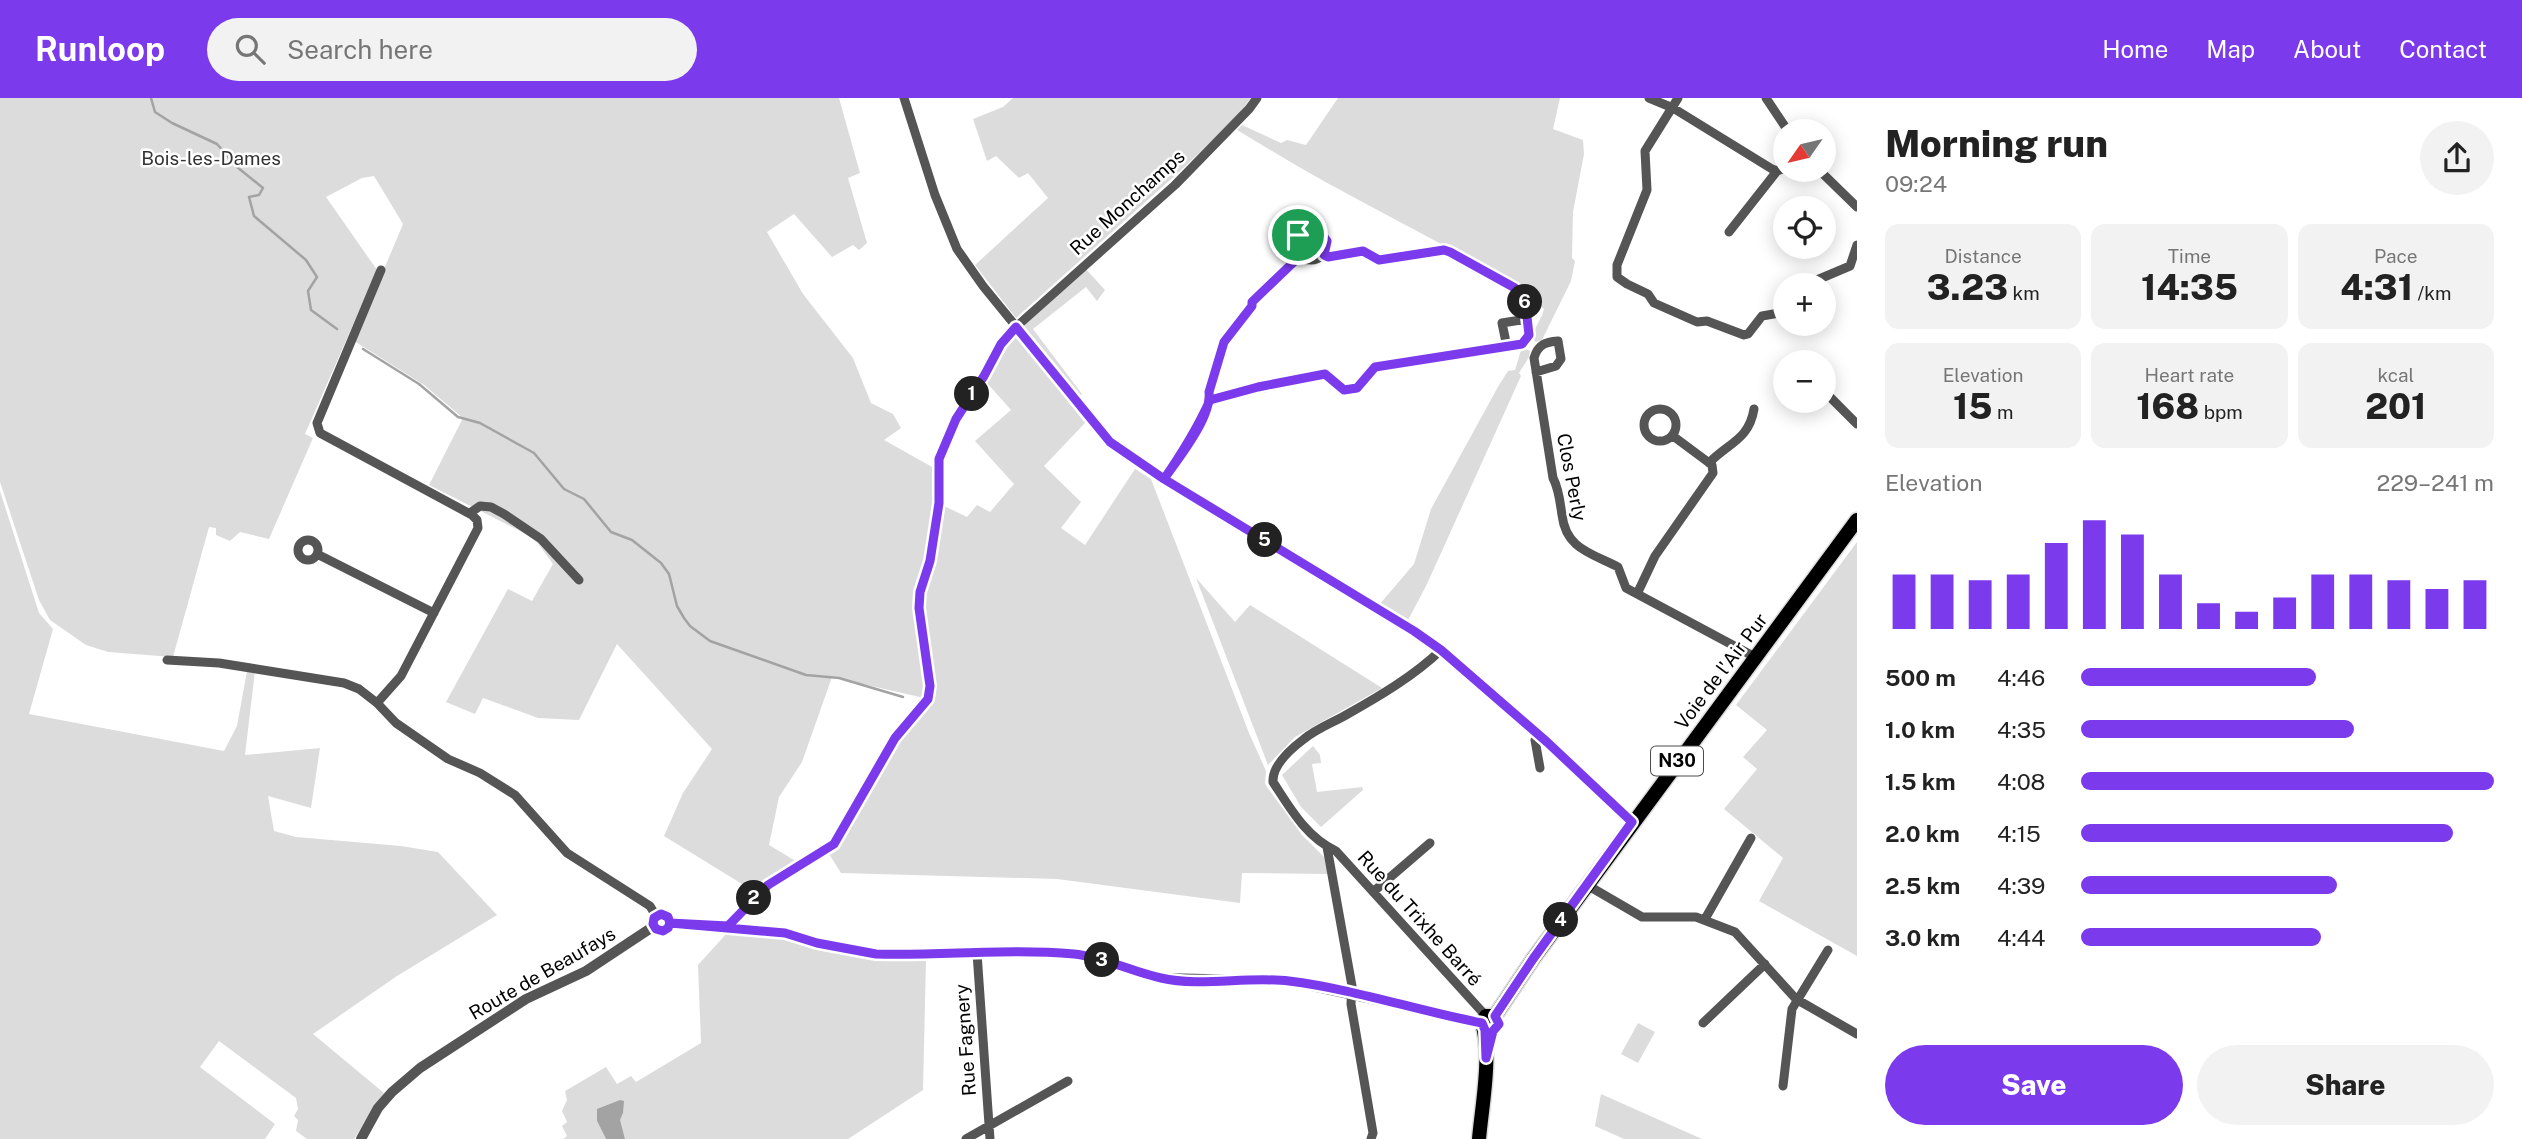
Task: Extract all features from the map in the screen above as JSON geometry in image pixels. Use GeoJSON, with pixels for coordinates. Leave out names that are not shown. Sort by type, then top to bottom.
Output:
{"type":"FeatureCollection","features":[{"type":"Feature","properties":{"kind":"main road","name":"Voie de l'Air Pur"},"geometry":{"type":"LineString","coordinates":[[1488,1023],[1632,822],[1857,520]]}},
{"type":"Feature","properties":{"kind":"main road"},"geometry":{"type":"LineString","coordinates":[[1479,1139],[1488,1023]]}},
{"type":"Feature","properties":{"kind":"street"},"geometry":{"type":"LineString","coordinates":[[904,98],[949,233],[966,263],[1110,442],[1164,479],[1441,650],[1632,822]]}},
{"type":"Feature","properties":{"kind":"street","name":"Rue Monchamps"},"geometry":{"type":"LineString","coordinates":[[728,926],[768,885],[834,844],[895,738],[928,699],[930,686],[919,608],[939,503],[939,459],[956,419],[1001,344],[1016,327],[1175,185],[1257,98]]}},
{"type":"Feature","properties":{"kind":"street"},"geometry":{"type":"LineString","coordinates":[[1648,98],[1673,108],[1773,165]]}},
{"type":"Feature","properties":{"kind":"street"},"geometry":{"type":"LineString","coordinates":[[1678,98],[1646,151],[1644,160],[1647,190],[1617,265],[1617,276],[1627,284],[1648,293],[1654,303],[1697,322],[1707,321],[1744,335],[1748,334],[1762,316],[1773,314]]}},
{"type":"Feature","properties":{"kind":"street"},"geometry":{"type":"LineString","coordinates":[[1766,98],[1780,119]]}},
{"type":"Feature","properties":{"kind":"street"},"geometry":{"type":"LineString","coordinates":[[1729,232],[1773,180]]}},
{"type":"Feature","properties":{"kind":"street"},"geometry":{"type":"LineString","coordinates":[[1831,182],[1857,207]]}},
{"type":"Feature","properties":{"kind":"street"},"geometry":{"type":"LineString","coordinates":[[1210,400],[1325,374],[1344,390],[1357,388],[1375,367],[1522,344],[1529,335],[1525,299],[1515,288],[1450,252],[1444,250],[1379,260],[1363,251],[1328,257],[1324,255],[1312,260],[1300,256],[1296,249],[1295,242],[1304,230],[1318,229],[1327,241],[1324,255]]}},
{"type":"Feature","properties":{"kind":"street"},"geometry":{"type":"LineString","coordinates":[[1833,273],[1850,266],[1857,245]]}},
{"type":"Feature","properties":{"kind":"street"},"geometry":{"type":"LineString","coordinates":[[1164,479],[1191,440],[1210,400],[1209,392],[1224,342],[1252,306],[1252,302],[1300,256]]}},
{"type":"Feature","properties":{"kind":"street"},"geometry":{"type":"LineString","coordinates":[[377,703],[401,676],[478,528],[477,520],[470,513],[320,433],[317,423],[381,270]]}},
{"type":"Feature","properties":{"kind":"street"},"geometry":{"type":"LineString","coordinates":[[1507,347],[1502,323],[1527,319]]}},
{"type":"Feature","properties":{"kind":"street","name":"Clos Perly"},"geometry":{"type":"LineString","coordinates":[[1536,372],[1564,530],[1573,543],[1619,567],[1626,588],[1755,657]]}},
{"type":"Feature","properties":{"kind":"street"},"geometry":{"type":"LineString","coordinates":[[1836,403],[1857,424]]}},
{"type":"Feature","properties":{"kind":"street"},"geometry":{"type":"LineString","coordinates":[[1709,463],[1718,453],[1734,445],[1745,432],[1752,422],[1754,409]]}},
{"type":"Feature","properties":{"kind":"street"},"geometry":{"type":"LineString","coordinates":[[1637,594],[1656,556],[1713,473],[1712,465],[1673,436]]}},
{"type":"Feature","properties":{"kind":"street"},"geometry":{"type":"LineString","coordinates":[[470,513],[480,506],[491,507],[504,514],[541,539],[579,580]]}},
{"type":"Feature","properties":{"kind":"street"},"geometry":{"type":"LineString","coordinates":[[317,554],[434,613]]}},
{"type":"Feature","properties":{"kind":"street","name":"Rue du Trixhe Barré"},"geometry":{"type":"LineString","coordinates":[[1441,650],[1412,673],[1304,739],[1275,770],[1273,782],[1295,816],[1320,843],[1336,851],[1488,1023]]}},
{"type":"Feature","properties":{"kind":"street"},"geometry":{"type":"LineString","coordinates":[[167,660],[219,663],[344,683],[359,689],[396,723],[448,760],[480,773],[515,795],[567,853],[650,906],[655,921],[664,914],[670,923],[785,933],[817,943],[876,954],[1040,952],[1077,955],[1178,981],[1289,981],[1488,1023]]}},
{"type":"Feature","properties":{"kind":"street"},"geometry":{"type":"LineString","coordinates":[[1538,735],[1535,740],[1540,768]]}},
{"type":"Feature","properties":{"kind":"street"},"geometry":{"type":"LineString","coordinates":[[1705,919],[1751,838]]}},
{"type":"Feature","properties":{"kind":"street"},"geometry":{"type":"LineString","coordinates":[[1373,892],[1430,843]]}},
{"type":"Feature","properties":{"kind":"street"},"geometry":{"type":"LineString","coordinates":[[1327,847],[1353,994],[1352,1004],[1373,1133],[1371,1139]]}},
{"type":"Feature","properties":{"kind":"street"},"geometry":{"type":"LineString","coordinates":[[1587,885],[1642,917],[1696,917],[1735,932],[1796,999],[1857,1034]]}},
{"type":"Feature","properties":{"kind":"street","name":"Route de Beaufays"},"geometry":{"type":"LineString","coordinates":[[361,1139],[378,1108],[420,1068],[526,999],[586,971],[655,921]]}},
{"type":"Feature","properties":{"kind":"street"},"geometry":{"type":"LineString","coordinates":[[1783,1086],[1792,1009],[1828,950]]}},
{"type":"Feature","properties":{"kind":"street","name":"Rue Fagnery"},"geometry":{"type":"LineString","coordinates":[[977,953],[990,1139]]}},
{"type":"Feature","properties":{"kind":"street"},"geometry":{"type":"LineString","coordinates":[[1703,1023],[1765,964]]}},
{"type":"Feature","properties":{"kind":"street"},"geometry":{"type":"LineString","coordinates":[[966,1139],[988,1124],[1068,1081]]}},
{"type":"Feature","properties":{"kind":"green space","name":"Bois-les-Dames"},"geometry":{"type":"Polygon","coordinates":[[[0,98],[839,98],[860,173],[848,178],[867,243],[859,250],[853,245],[832,257],[794,214],[767,232],[803,294],[853,358],[871,403],[893,414],[901,428],[884,440],[934,468],[933,510],[925,567],[916,598],[917,635],[927,687],[924,698],[832,677],[802,762],[779,797],[769,845],[799,863],[755,892],[664,836],[683,793],[712,749],[617,644],[579,720],[538,718],[483,698],[475,714],[446,702],[508,589],[532,601],[553,564],[534,538],[429,485],[463,418],[424,385],[354,341],[403,224],[374,176],[362,178],[326,197],[377,270],[305,434],[313,438],[269,539],[240,532],[230,541],[216,535],[216,528],[209,527],[173,657],[108,652],[86,645],[50,620],[39,600],[0,482],[0,98]]]}},
{"type":"Feature","properties":{"kind":"green space"},"geometry":{"type":"Polygon","coordinates":[[[1013,98],[1251,98],[1235,119],[1179,172],[1016,318],[975,265],[1048,198],[1028,173],[1019,178],[996,156],[987,161],[973,119],[1003,107],[1013,98]]]}},
{"type":"Feature","properties":{"kind":"green space"},"geometry":{"type":"Polygon","coordinates":[[[1338,98],[1560,98],[1553,129],[1583,140],[1584,154],[1573,212],[1572,258],[1575,261],[1571,281],[1542,340],[1536,342],[1533,336],[1544,309],[1520,292],[1237,130],[1242,125],[1281,143],[1287,140],[1306,145],[1338,98]]]}},
{"type":"Feature","properties":{"kind":"green space"},"geometry":{"type":"Polygon","coordinates":[[[1313,232],[1312,238],[1317,243],[1323,242],[1322,250],[1315,256],[1305,255],[1299,246],[1304,245],[1307,238],[1305,234],[1313,232]]]}},
{"type":"Feature","properties":{"kind":"green space"},"geometry":{"type":"Polygon","coordinates":[[[1085,268],[1105,290],[1097,301],[1086,287],[1033,329],[1082,394],[1078,400],[1022,328],[1085,268]]]}},
{"type":"Feature","properties":{"kind":"green space"},"geometry":{"type":"Polygon","coordinates":[[[1015,331],[1085,423],[1044,466],[1081,502],[1061,528],[1085,545],[1135,469],[1151,479],[1266,771],[1265,784],[1302,835],[1324,857],[1328,874],[1242,873],[1240,903],[1057,879],[841,873],[829,854],[841,843],[892,751],[936,692],[921,604],[933,563],[942,505],[967,517],[977,505],[990,512],[1014,484],[975,441],[1011,410],[987,383],[1015,331]]]}},
{"type":"Feature","properties":{"kind":"green space"},"geometry":{"type":"Polygon","coordinates":[[[1522,347],[1530,351],[1529,357],[1519,373],[1521,376],[1427,584],[1407,622],[1379,605],[1414,564],[1431,509],[1499,385],[1508,371],[1515,370],[1522,347]]]}},
{"type":"Feature","properties":{"kind":"green space"},"geometry":{"type":"Polygon","coordinates":[[[0,491],[39,613],[53,629],[29,714],[224,751],[237,726],[247,671],[255,671],[245,755],[320,748],[311,808],[268,796],[274,831],[296,837],[438,852],[497,915],[397,976],[313,1034],[384,1093],[354,1139],[307,1139],[296,1131],[296,1098],[219,1041],[200,1067],[275,1124],[265,1139],[0,1139],[0,491]]]}},
{"type":"Feature","properties":{"kind":"green space"},"geometry":{"type":"Polygon","coordinates":[[[1857,542],[1857,956],[1759,901],[1783,858],[1724,809],[1757,769],[1743,757],[1767,730],[1736,705],[1857,542]]]}},
{"type":"Feature","properties":{"kind":"green space"},"geometry":{"type":"Polygon","coordinates":[[[1196,578],[1235,622],[1250,605],[1382,688],[1295,737],[1268,765],[1196,578]]]}},
{"type":"Feature","properties":{"kind":"green space"},"geometry":{"type":"Polygon","coordinates":[[[1313,746],[1320,755],[1321,763],[1312,764],[1317,792],[1362,787],[1363,790],[1321,827],[1301,807],[1282,775],[1313,746]]]}},
{"type":"Feature","properties":{"kind":"green space"},"geometry":{"type":"Polygon","coordinates":[[[728,932],[789,939],[830,951],[872,958],[926,960],[923,1090],[848,1139],[625,1139],[619,1120],[623,1113],[597,1121],[606,1139],[563,1139],[567,1136],[562,1126],[567,1122],[562,1111],[567,1100],[565,1091],[606,1067],[617,1084],[631,1076],[636,1082],[701,1043],[698,965],[728,932]]]}},
{"type":"Feature","properties":{"kind":"green space"},"geometry":{"type":"Polygon","coordinates":[[[1638,1023],[1655,1032],[1638,1063],[1621,1054],[1638,1023]]]}},
{"type":"Feature","properties":{"kind":"green space"},"geometry":{"type":"Polygon","coordinates":[[[1601,1094],[1702,1139],[1624,1139],[1595,1126],[1601,1094]]]}},
{"type":"Feature","properties":{"kind":"shaded area"},"geometry":{"type":"Polygon","coordinates":[[[624,1101],[620,1120],[625,1139],[606,1139],[597,1121],[597,1109],[624,1101]]]}},
{"type":"Feature","properties":{"kind":"waterway"},"geometry":{"type":"LineString","coordinates":[[151,98],[155,112],[217,144],[237,167],[263,188],[259,195],[249,197],[254,216],[306,260],[317,277],[308,291],[311,310],[337,329]]}},
{"type":"Feature","properties":{"kind":"waterway"},"geometry":{"type":"LineString","coordinates":[[363,349],[419,384],[458,417],[480,423],[534,453],[564,489],[584,499],[611,532],[632,540],[661,563],[669,574],[677,606],[684,618],[710,641],[806,675],[839,678],[903,697]]}},
{"type":"Feature","properties":{"kind":"route"},"geometry":{"type":"LineString","coordinates":[[1298,235],[1295,242],[1300,256],[1252,302],[1252,306],[1224,342],[1209,392],[1210,400],[1191,440],[1177,460],[1164,479],[1110,442],[1016,327],[1001,344],[956,419],[939,459],[939,503],[919,608],[930,686],[928,699],[895,738],[834,844],[781,875],[757,895],[728,926],[670,923],[668,917],[658,914],[653,924],[656,929],[663,931],[670,923],[761,929],[876,954],[1040,952],[1077,955],[1178,981],[1289,981],[1482,1023],[1485,1030],[1486,1058],[1493,1031],[1499,1024],[1495,1016],[1632,822],[1553,747],[1441,650],[1164,479],[1191,440],[1199,425],[1210,400],[1325,374],[1344,390],[1357,388],[1375,367],[1522,344],[1529,335],[1525,299],[1515,288],[1444,250],[1379,260],[1363,251],[1328,257],[1324,255],[1327,241],[1318,229],[1304,230],[1298,235]]}}]}
